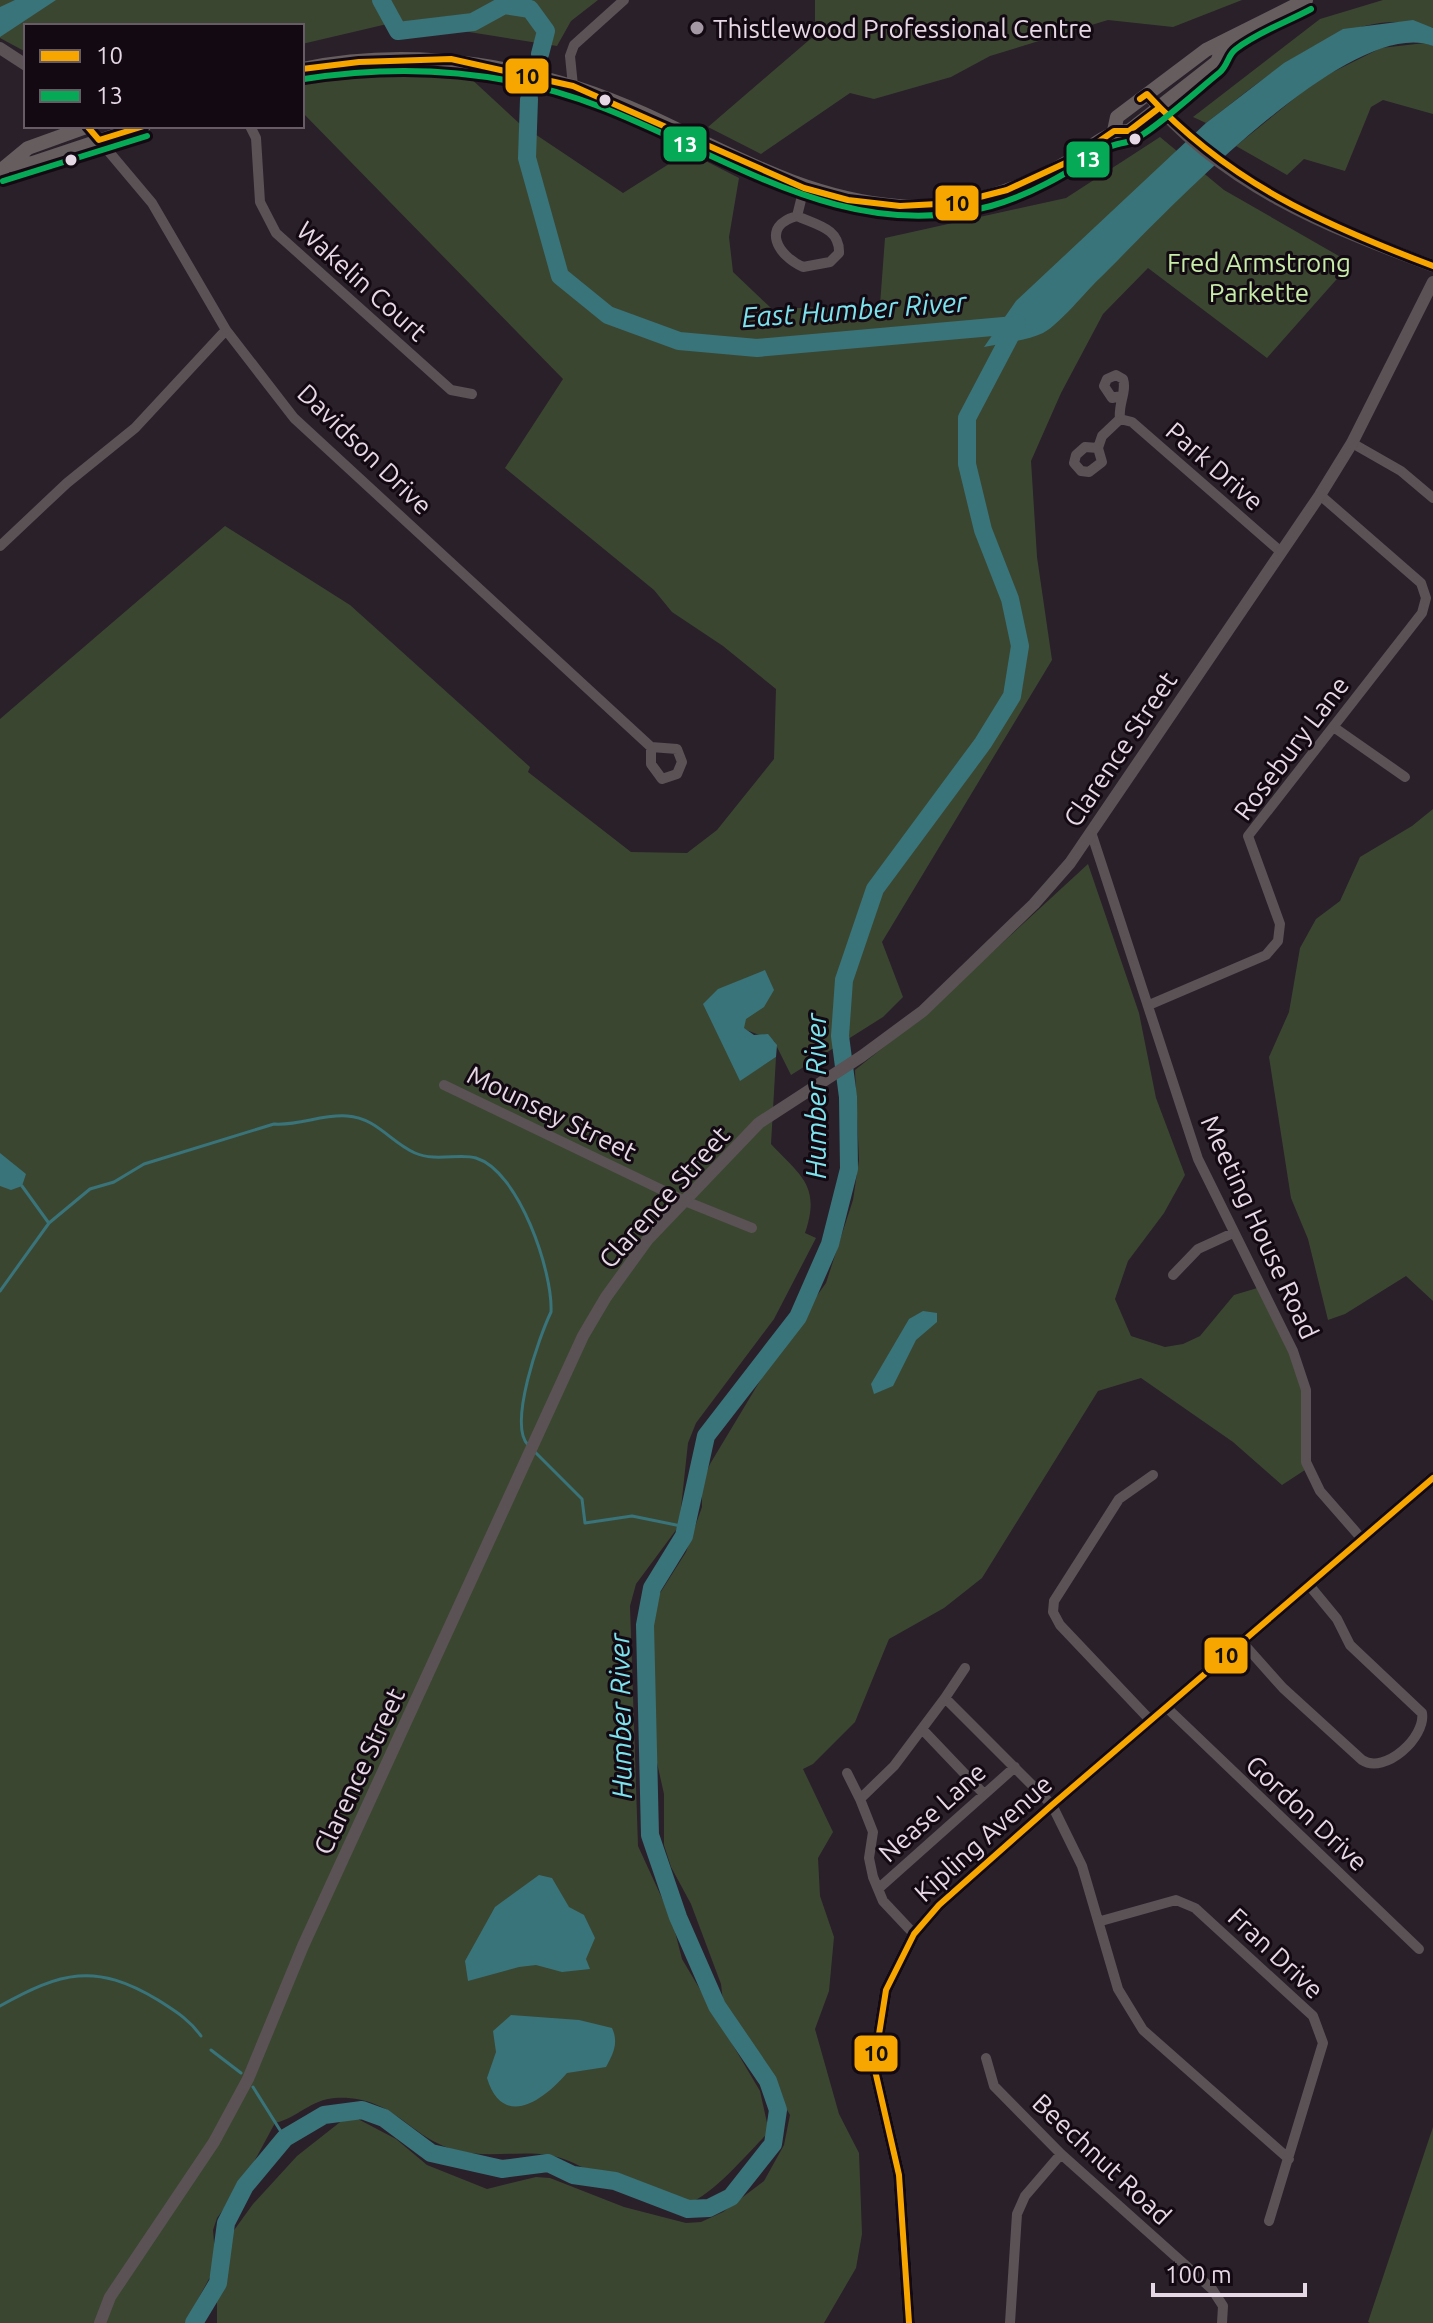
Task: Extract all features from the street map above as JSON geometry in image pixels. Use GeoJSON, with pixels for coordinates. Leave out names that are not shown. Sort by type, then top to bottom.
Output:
{"type":"FeatureCollection","features":[{"type":"Feature","properties":{"kind":"main road"},"geometry":{"type":"LineString","coordinates":[[1114,131],[1117,117],[1206,50],[1306,0]]}},
{"type":"Feature","properties":{"kind":"main road"},"geometry":{"type":"LineString","coordinates":[[304,69],[359,62],[451,59],[573,86],[804,188],[848,200],[900,206],[979,199],[1045,174],[1114,131],[1129,131],[1217,62],[1225,43]]}},
{"type":"Feature","properties":{"kind":"main road"},"geometry":{"type":"LineString","coordinates":[[5,168],[28,148],[83,128]]}},
{"type":"Feature","properties":{"kind":"main road"},"geometry":{"type":"LineString","coordinates":[[5,168],[33,163],[138,128]]}},
{"type":"Feature","properties":{"kind":"street"},"geometry":{"type":"LineString","coordinates":[[573,86],[570,56],[574,45],[624,0]]}},
{"type":"Feature","properties":{"kind":"street"},"geometry":{"type":"LineString","coordinates":[[0,49],[24,64]]}},
{"type":"Feature","properties":{"kind":"street"},"geometry":{"type":"LineString","coordinates":[[1147,94],[1177,128],[1235,176],[1289,208],[1433,266]]}},
{"type":"Feature","properties":{"kind":"street"},"geometry":{"type":"LineString","coordinates":[[90,128],[99,140]]}},
{"type":"Feature","properties":{"kind":"street","name":"Wakelin Court"},"geometry":{"type":"LineString","coordinates":[[251,128],[256,138],[260,202],[276,233],[451,390],[472,394]]}},
{"type":"Feature","properties":{"kind":"street","name":"Davidson Drive"},"geometry":{"type":"LineString","coordinates":[[99,140],[152,203],[226,330],[294,418],[651,747]]}},
{"type":"Feature","properties":{"kind":"street"},"geometry":{"type":"LineString","coordinates":[[797,216],[804,188]]}},
{"type":"Feature","properties":{"kind":"street"},"geometry":{"type":"LineString","coordinates":[[797,216],[833,232],[839,242],[839,253],[830,262],[803,267],[789,261],[780,252],[776,238],[778,227],[786,219],[797,216]]}},
{"type":"Feature","properties":{"kind":"street","name":"Clarence Street"},"geometry":{"type":"LineString","coordinates":[[100,2323],[110,2297],[214,2142],[248,2079],[303,1946],[583,1336],[606,1297],[648,1239],[759,1123],[862,1056],[923,1011],[1022,916],[1070,863],[1320,495],[1352,443],[1433,282]]}},
{"type":"Feature","properties":{"kind":"street"},"geometry":{"type":"LineString","coordinates":[[0,546],[43,503],[135,428],[226,330]]}},
{"type":"Feature","properties":{"kind":"street"},"geometry":{"type":"LineString","coordinates":[[1098,448],[1102,436],[1120,419],[1121,396]]}},
{"type":"Feature","properties":{"kind":"street","name":"Park Drive"},"geometry":{"type":"LineString","coordinates":[[1120,419],[1132,422],[1280,551]]}},
{"type":"Feature","properties":{"kind":"street"},"geometry":{"type":"LineString","coordinates":[[1352,443],[1401,471],[1433,498]]}},
{"type":"Feature","properties":{"kind":"street","name":"Rosebury Lane"},"geometry":{"type":"LineString","coordinates":[[1149,1005],[1266,955],[1278,941],[1280,924],[1248,836],[1422,613],[1426,598],[1421,583],[1320,495]]}},
{"type":"Feature","properties":{"kind":"street"},"geometry":{"type":"LineString","coordinates":[[1335,728],[1405,777]]}},
{"type":"Feature","properties":{"kind":"street","name":"Meeting House Road"},"geometry":{"type":"LineString","coordinates":[[1091,832],[1198,1159],[1293,1351],[1306,1390],[1306,1462],[1320,1491],[1362,1539]]}},
{"type":"Feature","properties":{"kind":"street","name":"Mounsey Street"},"geometry":{"type":"LineString","coordinates":[[444,1085],[685,1201],[752,1228]]}},
{"type":"Feature","properties":{"kind":"street"},"geometry":{"type":"LineString","coordinates":[[1173,1275],[1198,1249],[1233,1233]]}},
{"type":"Feature","properties":{"kind":"street"},"geometry":{"type":"LineString","coordinates":[[1151,1721],[1060,1625],[1053,1612],[1054,1601],[1119,1499],[1153,1475]]}},
{"type":"Feature","properties":{"kind":"street","name":"Kipling Avenue"},"geometry":{"type":"LineString","coordinates":[[909,2323],[899,2175],[874,2066],[886,1990],[914,1934],[939,1905],[1052,1805],[1433,1478]]}},
{"type":"Feature","properties":{"kind":"street"},"geometry":{"type":"LineString","coordinates":[[1242,1642],[1283,1688],[1362,1760],[1374,1766],[1387,1763],[1420,1730],[1422,1713],[1351,1647],[1337,1619],[1309,1585]]}},
{"type":"Feature","properties":{"kind":"street"},"geometry":{"type":"LineString","coordinates":[[860,1799],[894,1766],[965,1668]]}},
{"type":"Feature","properties":{"kind":"street"},"geometry":{"type":"LineString","coordinates":[[945,1698],[1052,1805],[1082,1866],[1101,1921],[1118,1989],[1143,2030],[1289,2159]]}},
{"type":"Feature","properties":{"kind":"street","name":"Gordon Drive"},"geometry":{"type":"LineString","coordinates":[[1166,1707],[1419,1949]]}},
{"type":"Feature","properties":{"kind":"street"},"geometry":{"type":"LineString","coordinates":[[922,1729],[984,1794]]}},
{"type":"Feature","properties":{"kind":"street","name":"Nease Lane"},"geometry":{"type":"LineString","coordinates":[[878,1889],[1015,1767]]}},
{"type":"Feature","properties":{"kind":"street"},"geometry":{"type":"LineString","coordinates":[[847,1773],[873,1832],[869,1858],[878,1889],[892,1914],[914,1934]]}},
{"type":"Feature","properties":{"kind":"street","name":"Fran Drive"},"geometry":{"type":"LineString","coordinates":[[1101,1921],[1176,1900],[1195,1908],[1313,2016],[1323,2043],[1269,2221]]}},
{"type":"Feature","properties":{"kind":"street","name":"Beechnut Road"},"geometry":{"type":"LineString","coordinates":[[986,2058],[994,2086],[1061,2154],[1212,2289],[1223,2306],[1222,2323]]}},
{"type":"Feature","properties":{"kind":"street"},"geometry":{"type":"LineString","coordinates":[[1010,2323],[1017,2214],[1025,2196],[1061,2154]]}},
{"type":"Feature","properties":{"kind":"green space"},"geometry":{"type":"Polygon","coordinates":[[[0,0],[598,0],[571,21],[557,46],[400,21],[304,44],[304,24],[24,24],[24,51],[0,38],[0,0]]]}},
{"type":"Feature","properties":{"kind":"green space"},"geometry":{"type":"Polygon","coordinates":[[[815,0],[1242,0],[1173,27],[1108,20],[990,56],[951,77],[874,99],[850,93],[761,154],[708,127],[815,35],[815,0]]]}},
{"type":"Feature","properties":{"kind":"green space"},"geometry":{"type":"Polygon","coordinates":[[[1383,0],[1433,0],[1433,28],[1402,22],[1371,25],[1341,34],[1283,65],[1206,123],[1193,117],[1320,19],[1383,0]]]}},
{"type":"Feature","properties":{"kind":"green space"},"geometry":{"type":"Polygon","coordinates":[[[1425,43],[1433,46],[1433,114],[1383,100],[1371,107],[1345,171],[1304,159],[1287,175],[1236,146],[1317,80],[1381,48],[1425,43]]]}},
{"type":"Feature","properties":{"kind":"green space","name":"Fred Armstrong Parkette"},"geometry":{"type":"Polygon","coordinates":[[[454,63],[520,124],[623,193],[688,152],[739,178],[729,237],[733,272],[772,309],[880,305],[885,238],[1066,198],[1160,137],[1224,190],[1351,263],[1267,358],[1148,268],[1103,314],[1061,393],[1031,461],[1037,557],[1052,660],[882,942],[903,997],[883,1017],[791,1075],[774,1041],[744,1029],[744,983],[740,1080],[776,1057],[771,1144],[805,1183],[811,1204],[805,1233],[816,1238],[774,1319],[696,1423],[688,1443],[679,1526],[636,1584],[630,1606],[638,1846],[672,1920],[682,1959],[760,2091],[769,2132],[716,2185],[693,2202],[682,2205],[642,2195],[556,2156],[455,2150],[439,2144],[372,2103],[355,2099],[327,2099],[275,2123],[242,2184],[217,2218],[213,2230],[216,2266],[185,2323],[0,2323],[0,719],[225,526],[350,605],[530,767],[528,772],[631,852],[687,853],[717,830],[774,759],[776,689],[723,646],[672,612],[654,590],[505,468],[563,379],[304,114],[304,78],[339,70],[454,63]]]}},
{"type":"Feature","properties":{"kind":"green space"},"geometry":{"type":"Polygon","coordinates":[[[1433,809],[1433,1301],[1406,1276],[1345,1314],[1328,1320],[1308,1239],[1291,1198],[1269,1057],[1289,1012],[1300,948],[1316,919],[1340,901],[1360,857],[1412,826],[1433,809]]]}},
{"type":"Feature","properties":{"kind":"green space"},"geometry":{"type":"Polygon","coordinates":[[[1088,864],[1139,1013],[1156,1098],[1185,1175],[1164,1213],[1128,1261],[1115,1299],[1131,1336],[1165,1347],[1183,1344],[1200,1336],[1234,1295],[1264,1286],[1305,1381],[1308,1468],[1282,1485],[1233,1442],[1141,1378],[1098,1391],[982,1578],[944,1608],[889,1639],[855,1722],[813,1764],[803,1769],[833,1832],[818,1858],[820,1896],[834,1937],[829,1991],[815,2029],[839,2114],[859,2153],[862,2234],[856,2268],[824,2323],[217,2323],[217,2294],[226,2272],[232,2233],[253,2204],[297,2156],[344,2119],[356,2118],[396,2139],[427,2165],[487,2189],[536,2177],[550,2178],[624,2207],[686,2223],[701,2222],[723,2212],[764,2181],[784,2145],[790,2115],[723,2001],[721,1984],[691,1904],[671,1867],[664,1845],[664,1794],[655,1754],[650,1609],[686,1552],[702,1507],[702,1483],[710,1464],[781,1346],[826,1283],[853,1200],[859,1160],[855,1070],[924,1015],[1088,864]]]}},
{"type":"Feature","properties":{"kind":"green space"},"geometry":{"type":"Polygon","coordinates":[[[1433,2127],[1433,2323],[1370,2323],[1368,2322],[1433,2127]]]}},
{"type":"Feature","properties":{"kind":"water"},"geometry":{"type":"Polygon","coordinates":[[[15,0],[56,0],[0,37],[0,7],[15,0]]]}},
{"type":"Feature","properties":{"kind":"water"},"geometry":{"type":"Polygon","coordinates":[[[1413,20],[1433,28],[1433,46],[1397,44],[1354,60],[1306,90],[1208,171],[1050,329],[1029,338],[984,347],[1016,301],[1206,123],[1284,63],[1343,29],[1413,20]]]}},
{"type":"Feature","properties":{"kind":"water"},"geometry":{"type":"Polygon","coordinates":[[[765,970],[774,990],[764,1007],[746,1019],[744,1028],[754,1035],[768,1034],[777,1045],[776,1057],[740,1081],[703,1004],[718,989],[765,970]]]}},
{"type":"Feature","properties":{"kind":"water"},"geometry":{"type":"Polygon","coordinates":[[[0,1153],[26,1174],[22,1186],[11,1190],[0,1186],[0,1153]]]}},
{"type":"Feature","properties":{"kind":"water"},"geometry":{"type":"Polygon","coordinates":[[[923,1311],[937,1313],[937,1322],[916,1340],[893,1386],[874,1394],[871,1384],[909,1319],[923,1311]]]}},
{"type":"Feature","properties":{"kind":"water"},"geometry":{"type":"Polygon","coordinates":[[[539,1875],[552,1878],[569,1907],[584,1915],[595,1938],[586,1959],[590,1969],[562,1972],[536,1965],[468,1981],[465,1961],[495,1907],[539,1875]]]}},
{"type":"Feature","properties":{"kind":"water"},"geometry":{"type":"Polygon","coordinates":[[[511,2015],[579,2020],[612,2028],[615,2039],[613,2053],[606,2067],[567,2073],[536,2100],[513,2106],[503,2103],[494,2094],[487,2078],[496,2052],[493,2031],[511,2015]]]}},
{"type":"Feature","properties":{"kind":"waterway","name":"East Humber River"},"geometry":{"type":"LineString","coordinates":[[381,0],[398,31],[473,22],[504,5],[530,9],[546,31],[540,54]]}},
{"type":"Feature","properties":{"kind":"waterway","name":"East Humber River"},"geometry":{"type":"LineString","coordinates":[[529,99],[527,158],[560,276],[608,315],[679,341],[757,348],[1015,325]]}},
{"type":"Feature","properties":{"kind":"waterway","name":"Humber River"},"geometry":{"type":"LineString","coordinates":[[194,2323],[218,2283],[226,2223],[245,2186],[285,2138],[324,2115],[362,2110],[384,2118],[431,2153],[502,2169],[548,2163],[573,2175],[615,2181],[688,2209],[709,2208],[731,2197],[773,2144],[778,2110],[768,2081],[717,2006],[678,1917],[650,1835],[645,1625],[652,1588],[684,1536],[706,1436],[798,1317],[830,1244],[849,1169],[848,1097],[840,1036],[844,980],[875,889],[983,743],[1012,696],[1020,646],[1010,599],[983,530],[967,464],[967,418],[1017,323]]}},
{"type":"Feature","properties":{"kind":"waterway"},"geometry":{"type":"LineString","coordinates":[[0,1291],[49,1223],[90,1189],[114,1182],[144,1164],[274,1124],[338,1116],[358,1118],[423,1156],[476,1158],[492,1167],[519,1202],[546,1273],[551,1312],[533,1360],[523,1401],[521,1419],[528,1445]]}},
{"type":"Feature","properties":{"kind":"waterway"},"geometry":{"type":"LineString","coordinates":[[22,1186],[48,1222]]}},
{"type":"Feature","properties":{"kind":"waterway"},"geometry":{"type":"LineString","coordinates":[[533,1450],[582,1499],[585,1523],[632,1516],[686,1527]]}},
{"type":"Feature","properties":{"kind":"waterway"},"geometry":{"type":"LineString","coordinates":[[0,2006],[60,1979],[96,1976],[136,1988],[158,2000],[187,2020],[201,2036]]}},
{"type":"Feature","properties":{"kind":"waterway"},"geometry":{"type":"LineString","coordinates":[[211,2050],[241,2073]]}},
{"type":"Feature","properties":{"kind":"waterway"},"geometry":{"type":"LineString","coordinates":[[253,2087],[285,2138]]}},
{"type":"Feature","properties":{"kind":"transit line","name":"13"},"geometry":{"type":"LineString","coordinates":[[304,79],[380,71],[417,71],[454,73],[528,85],[601,107],[790,190],[838,205],[888,214],[938,215],[991,206],[1022,195],[1108,147],[1133,140],[1164,119],[1219,73],[1236,49],[1311,9]]}},
{"type":"Feature","properties":{"kind":"transit line","name":"10"},"geometry":{"type":"LineString","coordinates":[[304,69],[359,62],[451,59],[573,86],[804,188],[848,200],[900,206],[956,203],[1007,190],[1072,160],[1114,131],[1129,131],[1159,108]]}},
{"type":"Feature","properties":{"kind":"transit line","name":"10"},"geometry":{"type":"LineString","coordinates":[[1140,99],[1147,94],[1211,153],[1279,198],[1353,234],[1433,266]]}},
{"type":"Feature","properties":{"kind":"transit line","name":"10"},"geometry":{"type":"LineString","coordinates":[[89,128],[99,140],[138,128]]}},
{"type":"Feature","properties":{"kind":"transit line","name":"13"},"geometry":{"type":"LineString","coordinates":[[3,181],[147,136]]}},
{"type":"Feature","properties":{"kind":"transit line","name":"10"},"geometry":{"type":"LineString","coordinates":[[909,2323],[899,2175],[874,2066],[886,1990],[914,1934],[939,1905],[1052,1805],[1433,1478]]}},
{"type":"Feature","properties":{"kind":"place","name":"Thistlewood Professional Centre"},"geometry":{"type":"Point","coordinates":[697,28]}}]}
